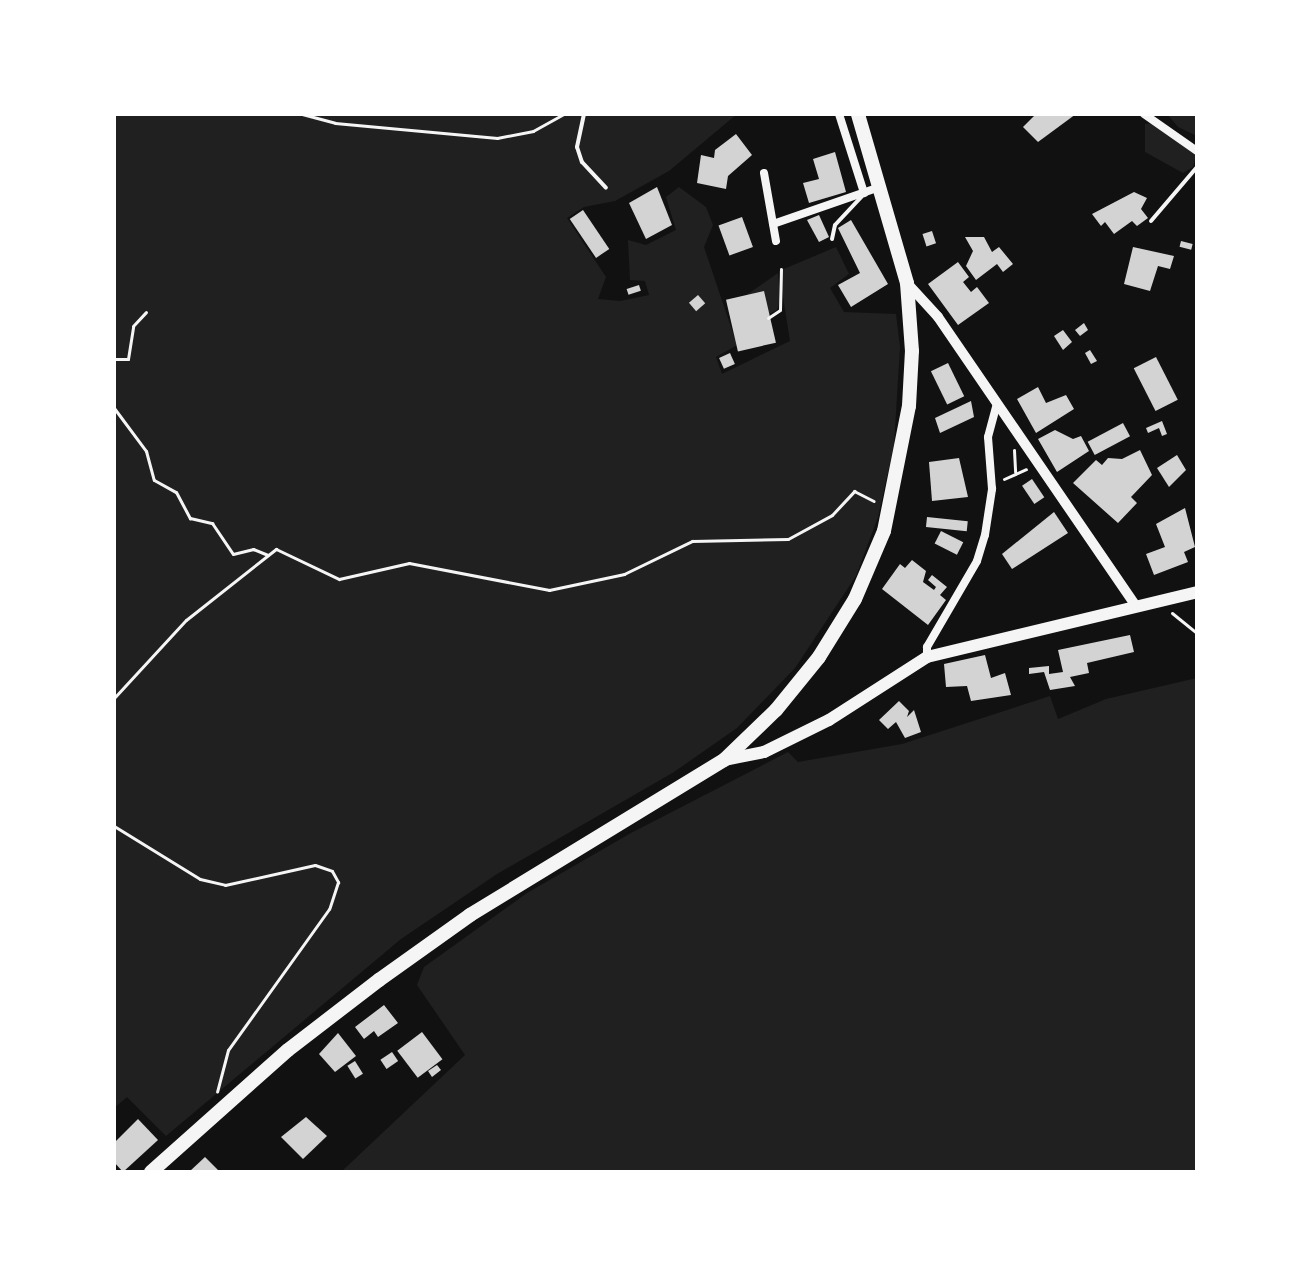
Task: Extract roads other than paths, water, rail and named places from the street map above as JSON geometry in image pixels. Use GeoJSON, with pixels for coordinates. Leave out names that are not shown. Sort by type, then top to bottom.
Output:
{"type":"FeatureCollection","features":[{"type":"Feature","properties":{"kind":"main road"},"geometry":{"type":"LineString","coordinates":[[151,1172],[221,1107],[379,980],[470,915],[724,760],[776,710],[819,657],[855,599],[890,510],[909,406],[912,351],[907,283],[858,114]]}},
{"type":"Feature","properties":{"kind":"main road"},"geometry":{"type":"LineString","coordinates":[[724,760],[764,752],[829,720],[927,657],[1197,592]]}},
{"type":"Feature","properties":{"kind":"street"},"geometry":{"type":"LineString","coordinates":[[839,114],[864,193]]}},
{"type":"Feature","properties":{"kind":"street"},"geometry":{"type":"LineString","coordinates":[[1144,114],[1197,151]]}},
{"type":"Feature","properties":{"kind":"street"},"geometry":{"type":"LineString","coordinates":[[764,173],[776,241]]}},
{"type":"Feature","properties":{"kind":"street"},"geometry":{"type":"LineString","coordinates":[[773,224],[880,187]]}},
{"type":"Feature","properties":{"kind":"street"},"geometry":{"type":"LineString","coordinates":[[907,283],[938,317],[1136,606]]}},
{"type":"Feature","properties":{"kind":"street"},"geometry":{"type":"LineString","coordinates":[[927,657],[927,647],[977,561],[992,489],[988,437],[997,404]]}},
{"type":"Feature","properties":{"kind":"lane"},"geometry":{"type":"LineString","coordinates":[[584,114],[577,147],[582,162],[606,188]]}},
{"type":"Feature","properties":{"kind":"lane"},"geometry":{"type":"LineString","coordinates":[[1151,221],[1197,167]]}},
{"type":"Feature","properties":{"kind":"lane"},"geometry":{"type":"LineString","coordinates":[[832,239],[835,225],[864,193]]}}]}
